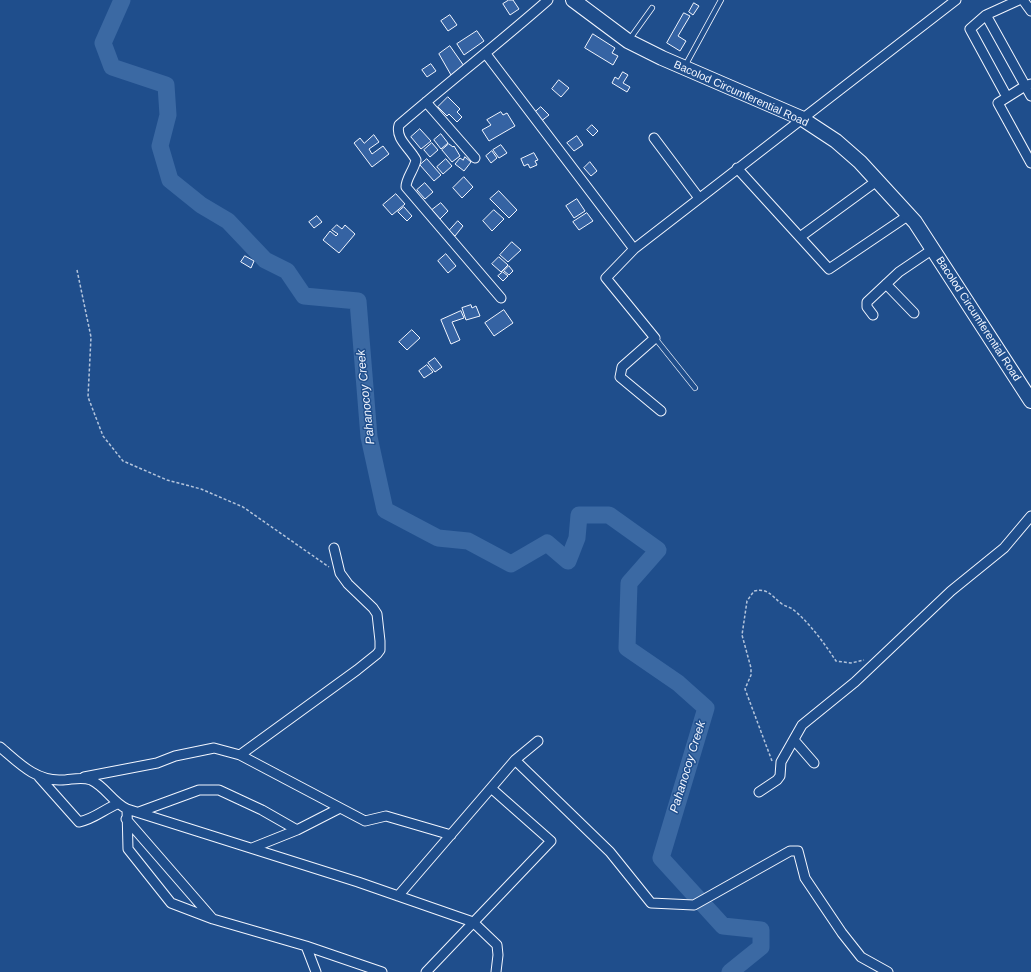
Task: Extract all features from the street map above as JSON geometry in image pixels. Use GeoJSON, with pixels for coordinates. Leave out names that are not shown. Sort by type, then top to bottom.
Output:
{"type":"FeatureCollection","features":[{"type":"Feature","properties":{"kind":"main road","name":"Bacolod Circumferential Road"},"geometry":{"type":"LineString","coordinates":[[573,0],[628,41],[684,68],[801,118],[836,141],[878,180],[909,215],[933,249],[1031,401]]}},
{"type":"Feature","properties":{"kind":"street"},"geometry":{"type":"LineString","coordinates":[[501,298],[406,187],[406,182],[412,173],[416,160],[399,136],[398,131],[399,125],[486,54],[548,0]]}},
{"type":"Feature","properties":{"kind":"street"},"geometry":{"type":"LineString","coordinates":[[661,411],[620,377],[622,368],[655,338],[606,278],[634,249],[801,118],[956,0]]}},
{"type":"Feature","properties":{"kind":"street"},"geometry":{"type":"LineString","coordinates":[[1007,97],[971,32],[972,26],[986,15],[1025,1],[1031,11]]}},
{"type":"Feature","properties":{"kind":"street"},"geometry":{"type":"LineString","coordinates":[[986,15],[1028,85],[1031,96]]}},
{"type":"Feature","properties":{"kind":"street"},"geometry":{"type":"LineString","coordinates":[[486,54],[634,249]]}},
{"type":"Feature","properties":{"kind":"street"},"geometry":{"type":"LineString","coordinates":[[1028,85],[999,102],[998,106],[1031,164]]}},
{"type":"Feature","properties":{"kind":"street"},"geometry":{"type":"LineString","coordinates":[[426,102],[475,158]]}},
{"type":"Feature","properties":{"kind":"street"},"geometry":{"type":"LineString","coordinates":[[654,138],[699,198]]}},
{"type":"Feature","properties":{"kind":"street"},"geometry":{"type":"LineString","coordinates":[[737,168],[829,270],[909,215]]}},
{"type":"Feature","properties":{"kind":"street"},"geometry":{"type":"LineString","coordinates":[[800,237],[878,180]]}},
{"type":"Feature","properties":{"kind":"street"},"geometry":{"type":"LineString","coordinates":[[873,315],[867,307],[867,302],[899,272],[933,249]]}},
{"type":"Feature","properties":{"kind":"street"},"geometry":{"type":"LineString","coordinates":[[886,284],[914,313]]}},
{"type":"Feature","properties":{"kind":"street"},"geometry":{"type":"LineString","coordinates":[[759,792],[777,780],[780,776],[781,762],[802,725],[855,682],[951,591],[1004,548],[1031,516]]}},
{"type":"Feature","properties":{"kind":"street"},"geometry":{"type":"LineString","coordinates":[[240,755],[357,670],[380,650],[377,614],[373,608],[348,584],[340,573],[334,548]]}},
{"type":"Feature","properties":{"kind":"street"},"geometry":{"type":"LineString","coordinates":[[794,740],[814,763]]}},
{"type":"Feature","properties":{"kind":"street"},"geometry":{"type":"LineString","coordinates":[[398,896],[515,760],[538,741]]}},
{"type":"Feature","properties":{"kind":"street"},"geometry":{"type":"LineString","coordinates":[[0,747],[26,769],[38,776],[51,780],[83,778],[157,763],[175,756],[214,748],[240,755],[365,822],[386,816],[451,835]]}},
{"type":"Feature","properties":{"kind":"street"},"geometry":{"type":"LineString","coordinates":[[515,760],[610,852],[650,903],[694,904],[790,851],[798,851],[805,878],[842,933],[861,956],[888,972]]}},
{"type":"Feature","properties":{"kind":"street"},"geometry":{"type":"LineString","coordinates":[[38,776],[79,822],[91,820],[104,810],[117,804]]}},
{"type":"Feature","properties":{"kind":"street"},"geometry":{"type":"LineString","coordinates":[[83,778],[98,784],[108,792],[117,804],[127,809],[252,848],[472,922],[497,945],[498,955],[496,972]]}},
{"type":"Feature","properties":{"kind":"street"},"geometry":{"type":"LineString","coordinates":[[426,972],[472,922],[551,841],[491,788]]}},
{"type":"Feature","properties":{"kind":"street"},"geometry":{"type":"LineString","coordinates":[[139,812],[199,790],[219,790],[262,810],[298,830]]}},
{"type":"Feature","properties":{"kind":"street"},"geometry":{"type":"LineString","coordinates":[[252,848],[298,830],[340,808]]}},
{"type":"Feature","properties":{"kind":"street"},"geometry":{"type":"LineString","coordinates":[[127,809],[127,844],[130,853],[171,903],[213,920],[306,946],[361,969],[382,972]]}},
{"type":"Feature","properties":{"kind":"street"},"geometry":{"type":"LineString","coordinates":[[126,819],[213,920]]}},
{"type":"Feature","properties":{"kind":"street"},"geometry":{"type":"LineString","coordinates":[[306,946],[316,972]]}},
{"type":"Feature","properties":{"kind":"lane"},"geometry":{"type":"LineString","coordinates":[[684,68],[721,0]]}},
{"type":"Feature","properties":{"kind":"lane"},"geometry":{"type":"LineString","coordinates":[[628,41],[652,8]]}},
{"type":"Feature","properties":{"kind":"lane"},"geometry":{"type":"LineString","coordinates":[[655,338],[696,388]]}},
{"type":"Feature","properties":{"kind":"path"},"geometry":{"type":"LineString","coordinates":[[78,270],[91,337],[88,397],[103,436],[123,461],[167,480],[201,489],[243,507],[322,564],[340,573]]}},
{"type":"Feature","properties":{"kind":"path"},"geometry":{"type":"LineString","coordinates":[[780,776],[776,772],[745,689],[751,675],[751,668],[742,635],[747,601],[754,591],[762,589],[771,592],[781,603],[796,611],[814,628],[836,661],[851,663],[883,656]]}},
{"type":"Feature","properties":{"kind":"building"},"geometry":{"type":"Polygon","coordinates":[[[509,0],[513,0],[519,9],[510,15],[503,4],[509,0]]]}},
{"type":"Feature","properties":{"kind":"building"},"geometry":{"type":"Polygon","coordinates":[[[694,3],[699,6],[693,15],[689,12],[694,3]]]}},
{"type":"Feature","properties":{"kind":"building"},"geometry":{"type":"Polygon","coordinates":[[[684,13],[690,16],[678,36],[686,41],[680,51],[667,43],[684,13]]]}},
{"type":"Feature","properties":{"kind":"building"},"geometry":{"type":"Polygon","coordinates":[[[450,15],[457,25],[448,31],[441,21],[450,15]]]}},
{"type":"Feature","properties":{"kind":"building"},"geometry":{"type":"Polygon","coordinates":[[[477,31],[484,41],[464,55],[457,44],[477,31]]]}},
{"type":"Feature","properties":{"kind":"building"},"geometry":{"type":"Polygon","coordinates":[[[593,34],[615,48],[612,53],[618,56],[613,65],[585,48],[593,34]]]}},
{"type":"Feature","properties":{"kind":"building"},"geometry":{"type":"Polygon","coordinates":[[[450,46],[464,66],[451,75],[439,54],[450,46]]]}},
{"type":"Feature","properties":{"kind":"building"},"geometry":{"type":"Polygon","coordinates":[[[431,64],[436,71],[427,77],[422,70],[431,64]]]}},
{"type":"Feature","properties":{"kind":"building"},"geometry":{"type":"Polygon","coordinates":[[[623,72],[628,75],[623,83],[630,87],[627,92],[612,83],[615,77],[618,79],[623,72]]]}},
{"type":"Feature","properties":{"kind":"building"},"geometry":{"type":"Polygon","coordinates":[[[559,80],[569,88],[561,97],[552,89],[559,80]]]}},
{"type":"Feature","properties":{"kind":"building"},"geometry":{"type":"Polygon","coordinates":[[[448,97],[460,109],[457,112],[462,117],[457,122],[449,114],[447,116],[438,107],[448,97]]]}},
{"type":"Feature","properties":{"kind":"building"},"geometry":{"type":"Polygon","coordinates":[[[541,107],[549,115],[540,122],[533,114],[541,107]]]}},
{"type":"Feature","properties":{"kind":"building"},"geometry":{"type":"Polygon","coordinates":[[[501,112],[503,115],[507,113],[515,126],[489,141],[482,130],[491,125],[487,120],[501,112]]]}},
{"type":"Feature","properties":{"kind":"building"},"geometry":{"type":"Polygon","coordinates":[[[592,125],[598,131],[593,136],[587,130],[592,125]]]}},
{"type":"Feature","properties":{"kind":"building"},"geometry":{"type":"Polygon","coordinates":[[[420,129],[431,141],[421,149],[411,137],[420,129]]]}},
{"type":"Feature","properties":{"kind":"building"},"geometry":{"type":"Polygon","coordinates":[[[441,134],[448,143],[441,149],[434,140],[441,134]]]}},
{"type":"Feature","properties":{"kind":"building"},"geometry":{"type":"Polygon","coordinates":[[[374,135],[379,142],[369,149],[372,154],[383,146],[389,154],[372,167],[354,143],[360,138],[364,143],[374,135]]]}},
{"type":"Feature","properties":{"kind":"building"},"geometry":{"type":"Polygon","coordinates":[[[577,136],[583,145],[574,151],[567,143],[577,136]]]}},
{"type":"Feature","properties":{"kind":"building"},"geometry":{"type":"Polygon","coordinates":[[[432,143],[438,150],[430,157],[424,150],[432,143]]]}},
{"type":"Feature","properties":{"kind":"building"},"geometry":{"type":"Polygon","coordinates":[[[449,144],[453,147],[454,146],[460,156],[452,162],[442,150],[449,144]]]}},
{"type":"Feature","properties":{"kind":"building"},"geometry":{"type":"Polygon","coordinates":[[[501,145],[507,153],[499,158],[493,150],[501,145]]]}},
{"type":"Feature","properties":{"kind":"building"},"geometry":{"type":"Polygon","coordinates":[[[492,151],[497,158],[491,163],[486,156],[492,151]]]}},
{"type":"Feature","properties":{"kind":"building"},"geometry":{"type":"Polygon","coordinates":[[[534,153],[538,160],[535,161],[537,165],[530,168],[528,164],[524,166],[521,159],[534,153]]]}},
{"type":"Feature","properties":{"kind":"building"},"geometry":{"type":"Polygon","coordinates":[[[465,157],[471,162],[464,171],[455,164],[460,158],[463,160],[465,157]]]}},
{"type":"Feature","properties":{"kind":"building"},"geometry":{"type":"Polygon","coordinates":[[[427,159],[441,175],[434,181],[420,165],[427,159]]]}},
{"type":"Feature","properties":{"kind":"building"},"geometry":{"type":"Polygon","coordinates":[[[446,159],[452,166],[443,174],[437,167],[446,159]]]}},
{"type":"Feature","properties":{"kind":"building"},"geometry":{"type":"Polygon","coordinates":[[[590,162],[597,171],[591,176],[584,168],[590,162]]]}},
{"type":"Feature","properties":{"kind":"building"},"geometry":{"type":"Polygon","coordinates":[[[464,177],[473,187],[462,198],[453,188],[464,177]]]}},
{"type":"Feature","properties":{"kind":"building"},"geometry":{"type":"Polygon","coordinates":[[[425,183],[433,192],[425,199],[417,190],[425,183]]]}},
{"type":"Feature","properties":{"kind":"building"},"geometry":{"type":"Polygon","coordinates":[[[499,191],[517,210],[509,218],[490,199],[499,191]]]}},
{"type":"Feature","properties":{"kind":"building"},"geometry":{"type":"Polygon","coordinates":[[[396,194],[405,204],[392,215],[383,205],[396,194]]]}},
{"type":"Feature","properties":{"kind":"building"},"geometry":{"type":"Polygon","coordinates":[[[577,199],[585,211],[574,218],[566,206],[577,199]]]}},
{"type":"Feature","properties":{"kind":"building"},"geometry":{"type":"Polygon","coordinates":[[[441,203],[448,211],[440,219],[432,210],[441,203]]]}},
{"type":"Feature","properties":{"kind":"building"},"geometry":{"type":"Polygon","coordinates":[[[404,207],[412,216],[407,221],[398,212],[404,207]]]}},
{"type":"Feature","properties":{"kind":"building"},"geometry":{"type":"Polygon","coordinates":[[[494,210],[504,219],[492,231],[483,221],[494,210]]]}},
{"type":"Feature","properties":{"kind":"building"},"geometry":{"type":"Polygon","coordinates":[[[587,213],[593,221],[579,230],[573,222],[587,213]]]}},
{"type":"Feature","properties":{"kind":"building"},"geometry":{"type":"Polygon","coordinates":[[[317,216],[322,222],[314,228],[309,222],[317,216]]]}},
{"type":"Feature","properties":{"kind":"building"},"geometry":{"type":"Polygon","coordinates":[[[458,221],[463,226],[455,236],[449,231],[458,221]]]}},
{"type":"Feature","properties":{"kind":"building"},"geometry":{"type":"Polygon","coordinates":[[[337,225],[342,229],[345,225],[355,234],[339,253],[323,240],[330,231],[336,236],[338,234],[332,230],[337,225]]]}},
{"type":"Feature","properties":{"kind":"building"},"geometry":{"type":"Polygon","coordinates":[[[512,242],[521,250],[508,262],[500,255],[512,242]]]}},
{"type":"Feature","properties":{"kind":"building"},"geometry":{"type":"Polygon","coordinates":[[[446,254],[456,266],[448,273],[438,261],[446,254]]]}},
{"type":"Feature","properties":{"kind":"building"},"geometry":{"type":"Polygon","coordinates":[[[245,256],[254,261],[251,268],[241,262],[245,256]]]}},
{"type":"Feature","properties":{"kind":"building"},"geometry":{"type":"Polygon","coordinates":[[[499,257],[508,265],[501,272],[492,264],[499,257]]]}},
{"type":"Feature","properties":{"kind":"building"},"geometry":{"type":"Polygon","coordinates":[[[509,266],[513,271],[509,275],[504,271],[509,266]]]}},
{"type":"Feature","properties":{"kind":"building"},"geometry":{"type":"Polygon","coordinates":[[[503,272],[508,276],[503,281],[498,276],[503,272]]]}},
{"type":"Feature","properties":{"kind":"building"},"geometry":{"type":"Polygon","coordinates":[[[471,305],[472,308],[476,306],[480,316],[466,320],[462,308],[471,305]]]}},
{"type":"Feature","properties":{"kind":"building"},"geometry":{"type":"Polygon","coordinates":[[[504,310],[513,323],[494,336],[485,323],[504,310]]]}},
{"type":"Feature","properties":{"kind":"building"},"geometry":{"type":"Polygon","coordinates":[[[461,311],[464,318],[452,322],[460,340],[451,344],[441,320],[461,311]]]}},
{"type":"Feature","properties":{"kind":"building"},"geometry":{"type":"Polygon","coordinates":[[[412,330],[420,338],[407,350],[399,342],[412,330]]]}},
{"type":"Feature","properties":{"kind":"building"},"geometry":{"type":"Polygon","coordinates":[[[435,358],[442,367],[435,372],[428,363],[435,358]]]}},
{"type":"Feature","properties":{"kind":"building"},"geometry":{"type":"Polygon","coordinates":[[[427,365],[433,372],[424,378],[419,371],[427,365]]]}},
{"type":"Feature","properties":{"kind":"waterway","name":"Pahanocoy Creek"},"geometry":{"type":"LineString","coordinates":[[122,0],[103,43],[112,67],[166,85],[168,115],[160,146],[170,180],[201,205],[228,221],[265,260],[287,271],[304,296],[358,301],[369,437],[385,510],[438,538],[468,541],[511,564],[547,543],[568,561],[577,538],[579,515],[609,515],[658,550],[629,583],[627,648],[678,683],[706,708],[661,858],[723,926],[761,930],[761,947],[730,972]]}}]}
